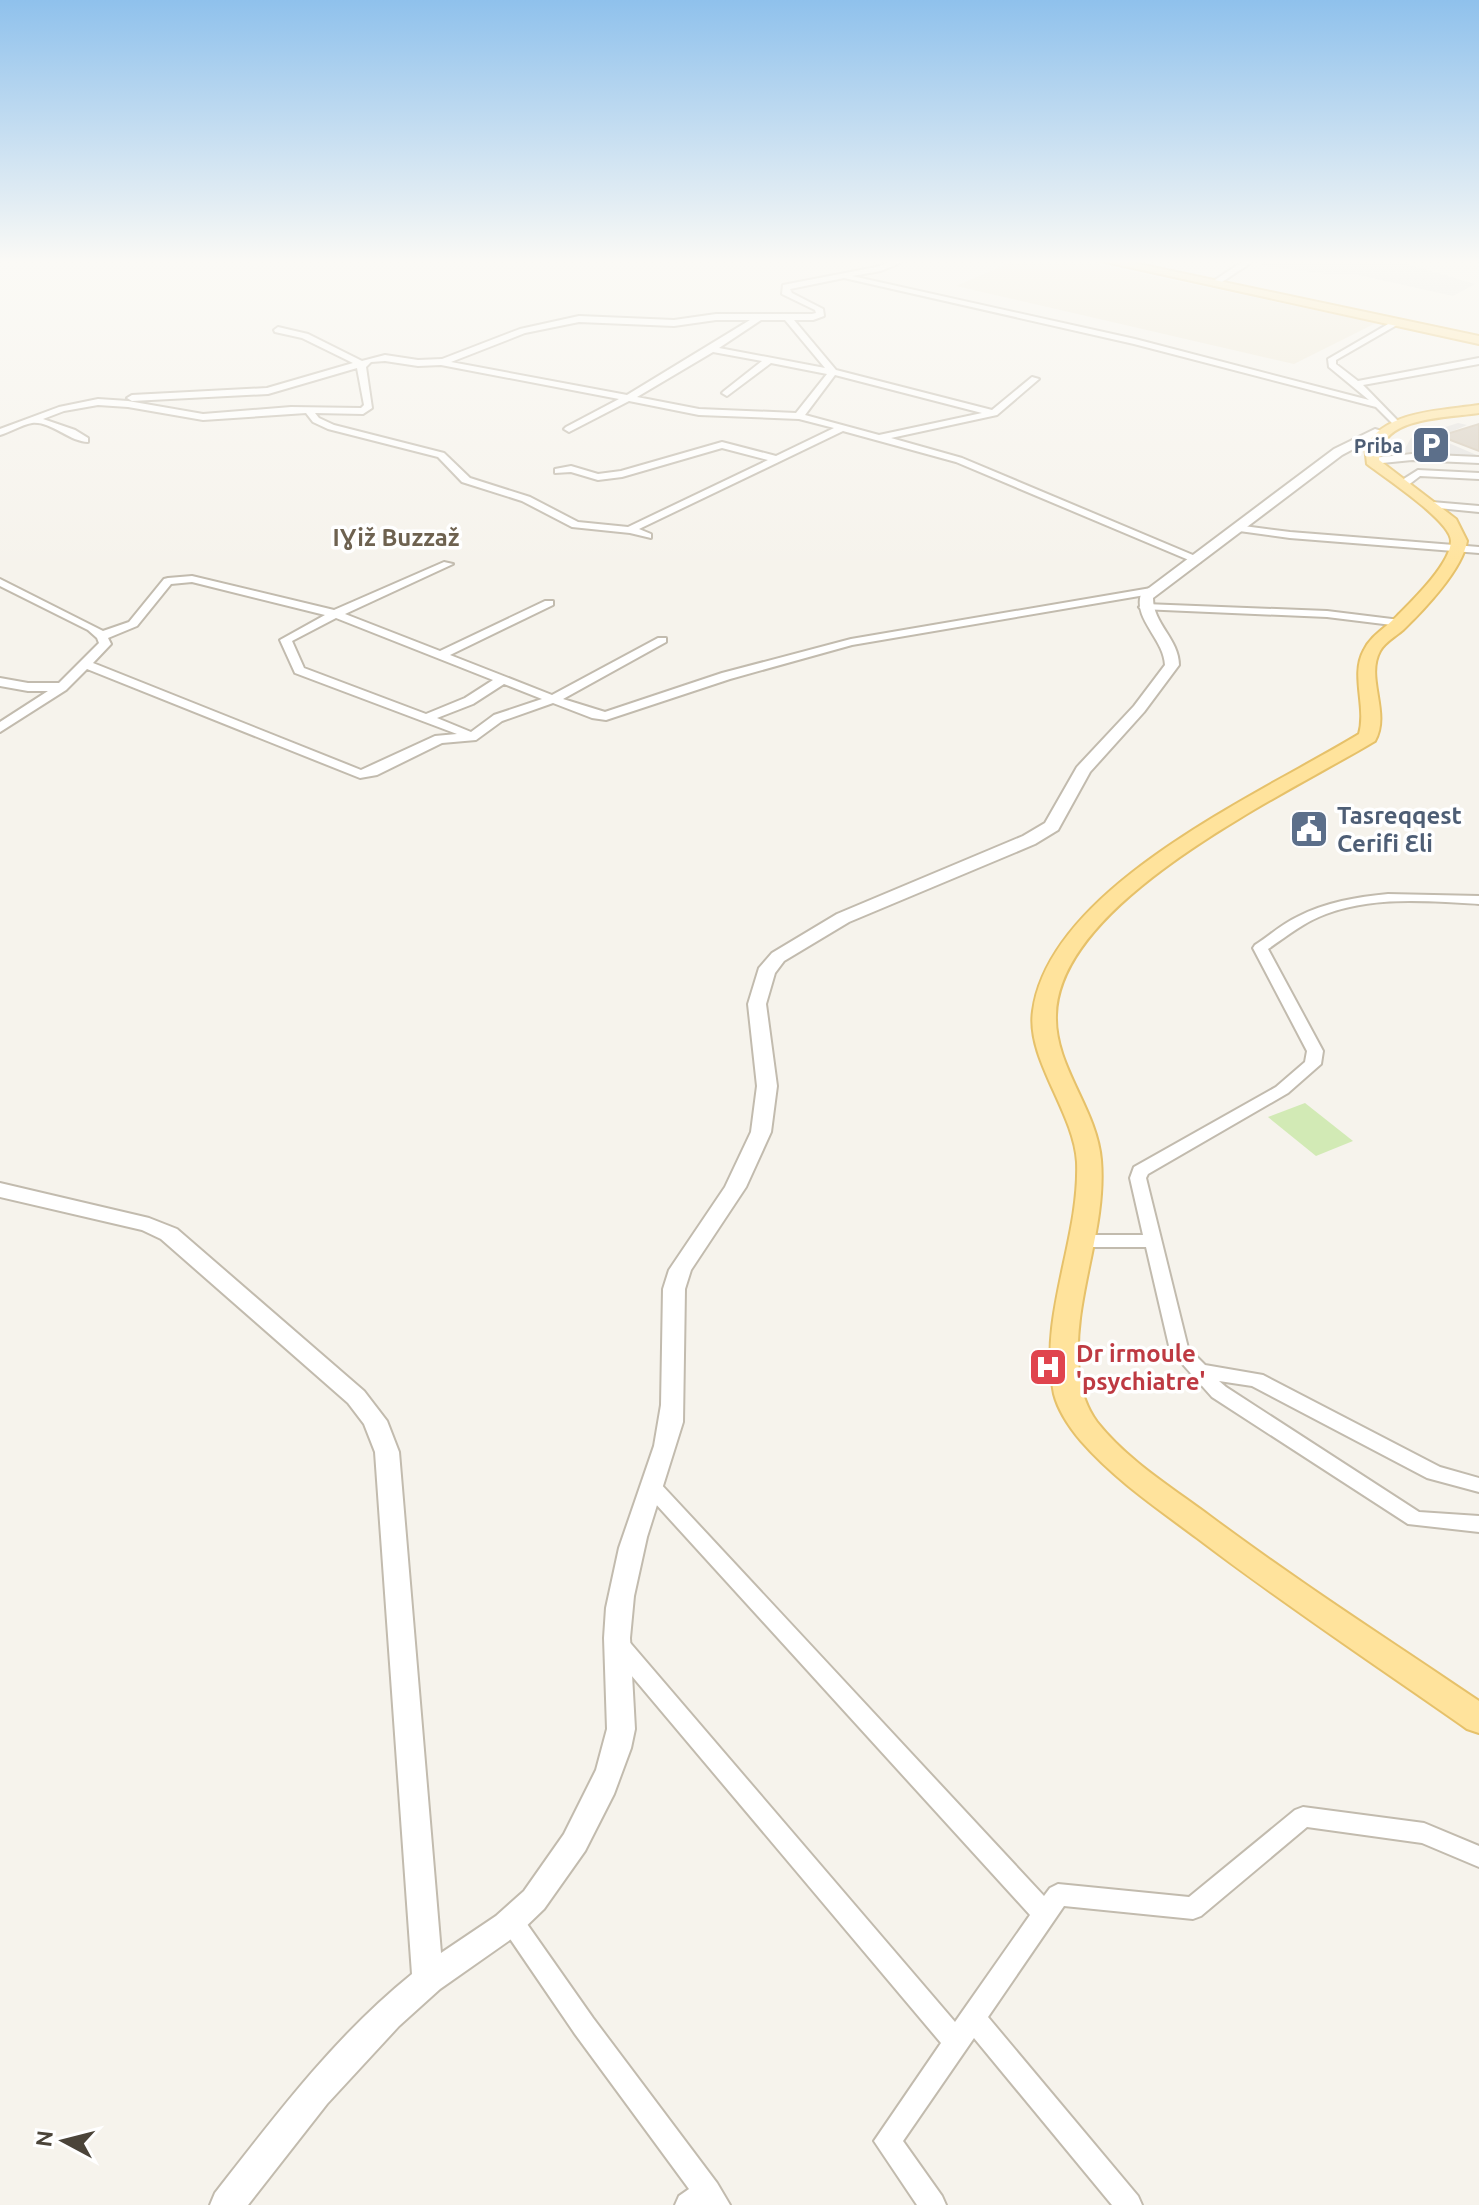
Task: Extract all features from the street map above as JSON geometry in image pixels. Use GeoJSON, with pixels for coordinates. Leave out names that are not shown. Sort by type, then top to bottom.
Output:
{"type":"FeatureCollection","features":[{"type":"Feature","properties":{"kind":"main road"},"geometry":{"type":"LineString","coordinates":[[1479,409],[1387,428],[1369,449],[1372,461],[1451,522],[1469,549],[1374,647],[1366,661],[1374,722],[1368,737],[1199,836],[1125,888],[1093,917],[1074,941],[1054,978],[1044,1011],[1046,1040],[1079,1113],[1089,1160],[1084,1241],[1074,1281],[1064,1362],[1070,1399],[1091,1434],[1127,1468],[1234,1551],[1479,1719]]}},
{"type":"Feature","properties":{"kind":"street"},"geometry":{"type":"LineString","coordinates":[[0,432],[62,409],[98,402],[268,391],[365,363]]}},
{"type":"Feature","properties":{"kind":"street"},"geometry":{"type":"LineString","coordinates":[[447,363],[699,412],[799,416],[959,460],[1196,560]]}},
{"type":"Feature","properties":{"kind":"street"},"geometry":{"type":"LineString","coordinates":[[569,429],[628,400],[690,363]]}},
{"type":"Feature","properties":{"kind":"street"},"geometry":{"type":"LineString","coordinates":[[727,393],[765,363]]}},
{"type":"Feature","properties":{"kind":"street"},"geometry":{"type":"LineString","coordinates":[[784,363],[833,372],[994,413]]}},
{"type":"Feature","properties":{"kind":"street"},"geometry":{"type":"LineString","coordinates":[[825,363],[833,372]]}},
{"type":"Feature","properties":{"kind":"street"},"geometry":{"type":"LineString","coordinates":[[1216,363],[1379,405]]}},
{"type":"Feature","properties":{"kind":"street"},"geometry":{"type":"LineString","coordinates":[[1148,599],[1338,452],[1387,428],[1379,405],[1368,393],[1336,371],[1333,363]]}},
{"type":"Feature","properties":{"kind":"street"},"geometry":{"type":"LineString","coordinates":[[1356,384],[1469,363]]}},
{"type":"Feature","properties":{"kind":"street"},"geometry":{"type":"LineString","coordinates":[[98,402],[203,417],[308,410],[358,412],[369,409],[361,364]]}},
{"type":"Feature","properties":{"kind":"street"},"geometry":{"type":"LineString","coordinates":[[799,416],[833,372]]}},
{"type":"Feature","properties":{"kind":"street"},"geometry":{"type":"LineString","coordinates":[[1368,393],[1479,372]]}},
{"type":"Feature","properties":{"kind":"street"},"geometry":{"type":"LineString","coordinates":[[877,439],[994,413],[1035,379]]}},
{"type":"Feature","properties":{"kind":"street"},"geometry":{"type":"LineString","coordinates":[[308,410],[316,420],[331,427],[441,455],[466,480],[526,499],[566,522],[595,529],[628,530],[647,536]]}},
{"type":"Feature","properties":{"kind":"street"},"geometry":{"type":"LineString","coordinates":[[32,419],[72,432],[85,440]]}},
{"type":"Feature","properties":{"kind":"street"},"geometry":{"type":"LineString","coordinates":[[628,530],[643,526],[842,428]]}},
{"type":"Feature","properties":{"kind":"street"},"geometry":{"type":"LineString","coordinates":[[558,471],[571,469],[598,477],[622,474],[722,445],[776,459]]}},
{"type":"Feature","properties":{"kind":"street"},"geometry":{"type":"LineString","coordinates":[[1372,461],[1412,457],[1479,460]]}},
{"type":"Feature","properties":{"kind":"street"},"geometry":{"type":"LineString","coordinates":[[1403,484],[1418,473],[1479,476]]}},
{"type":"Feature","properties":{"kind":"street"},"geometry":{"type":"LineString","coordinates":[[1432,505],[1479,509]]}},
{"type":"Feature","properties":{"kind":"street"},"geometry":{"type":"LineString","coordinates":[[1236,528],[1469,549]]}},
{"type":"Feature","properties":{"kind":"street"},"geometry":{"type":"LineString","coordinates":[[448,564],[335,614],[286,640],[296,667],[472,737]]}},
{"type":"Feature","properties":{"kind":"street"},"geometry":{"type":"LineString","coordinates":[[102,636],[133,624],[163,585],[175,579],[207,582],[335,614],[553,699],[606,716],[726,676],[851,642],[1148,599],[1400,623]]}},
{"type":"Feature","properties":{"kind":"street"},"geometry":{"type":"LineString","coordinates":[[0,582],[102,636],[105,644],[62,687],[0,728]]}},
{"type":"Feature","properties":{"kind":"street"},"geometry":{"type":"LineString","coordinates":[[227,2205],[309,2098],[378,2023],[428,1979],[512,1922],[535,1900],[568,1851],[609,1775],[621,1730],[618,1644],[623,1585],[672,1419],[674,1289],[680,1270],[735,1187],[761,1132],[767,1086],[757,1004],[766,972],[778,957],[843,918],[1029,840],[1052,826],[1083,770],[1139,709],[1172,665],[1170,649],[1148,599]]}},
{"type":"Feature","properties":{"kind":"street"},"geometry":{"type":"LineString","coordinates":[[442,654],[549,603]]}},
{"type":"Feature","properties":{"kind":"street"},"geometry":{"type":"LineString","coordinates":[[86,664],[360,774],[372,772],[439,739],[472,737],[498,718],[553,699],[662,640]]}},
{"type":"Feature","properties":{"kind":"street"},"geometry":{"type":"LineString","coordinates":[[426,718],[469,701],[503,679]]}},
{"type":"Feature","properties":{"kind":"street"},"geometry":{"type":"LineString","coordinates":[[0,682],[28,687],[62,687]]}},
{"type":"Feature","properties":{"kind":"street"},"geometry":{"type":"LineString","coordinates":[[1479,900],[1402,895],[1343,906],[1304,918],[1260,948],[1315,1051],[1313,1064],[1282,1090],[1140,1171],[1138,1178],[1179,1350],[1219,1392],[1415,1519],[1479,1524]]}},
{"type":"Feature","properties":{"kind":"street"},"geometry":{"type":"LineString","coordinates":[[0,1190],[149,1225],[169,1234],[356,1397],[375,1421],[387,1452],[428,1979]]}},
{"type":"Feature","properties":{"kind":"street"},"geometry":{"type":"LineString","coordinates":[[1084,1241],[1153,1241]]}},
{"type":"Feature","properties":{"kind":"street"},"geometry":{"type":"LineString","coordinates":[[1199,1371],[1256,1380],[1434,1473],[1479,1485]]}},
{"type":"Feature","properties":{"kind":"street"},"geometry":{"type":"LineString","coordinates":[[651,1486],[1045,1914]]}},
{"type":"Feature","properties":{"kind":"street"},"geometry":{"type":"LineString","coordinates":[[618,1644],[956,2042]]}},
{"type":"Feature","properties":{"kind":"street"},"geometry":{"type":"LineString","coordinates":[[933,2205],[887,2141],[1058,1895],[1193,1908],[1303,1817],[1424,1833],[1479,1857]]}},
{"type":"Feature","properties":{"kind":"street"},"geometry":{"type":"LineString","coordinates":[[512,1922],[704,2201]]}},
{"type":"Feature","properties":{"kind":"street"},"geometry":{"type":"LineString","coordinates":[[973,2018],[1129,2205]]}},
{"type":"Feature","properties":{"kind":"green space"},"geometry":{"type":"Polygon","coordinates":[[[1305,1103],[1353,1141],[1316,1156],[1268,1117],[1305,1103]]]}},
{"type":"Feature","properties":{"kind":"shaded area","name":"Priba"},"geometry":{"type":"Polygon","coordinates":[[[1458,423],[1467,425],[1437,438],[1479,456],[1403,452],[1411,438],[1458,423]]]}},
{"type":"Feature","properties":{"kind":"building"},"geometry":{"type":"Polygon","coordinates":[[[1479,424],[1479,451],[1440,436],[1479,424]]]}},
{"type":"Feature","properties":{"kind":"place","name":"Priba"},"geometry":{"type":"Point","coordinates":[1431,445]}},
{"type":"Feature","properties":{"kind":"place","name":"Tasreqqest Cerifi Ɛli"},"geometry":{"type":"Point","coordinates":[1309,829]}},
{"type":"Feature","properties":{"kind":"place","name":"Dr irmoule 'psychiatre'"},"geometry":{"type":"Point","coordinates":[1048,1367]}},
{"type":"Feature","properties":{"kind":"district","name":"Iɣiž Buzzaž"},"geometry":{"type":"Point","coordinates":[396,537]}}]}
